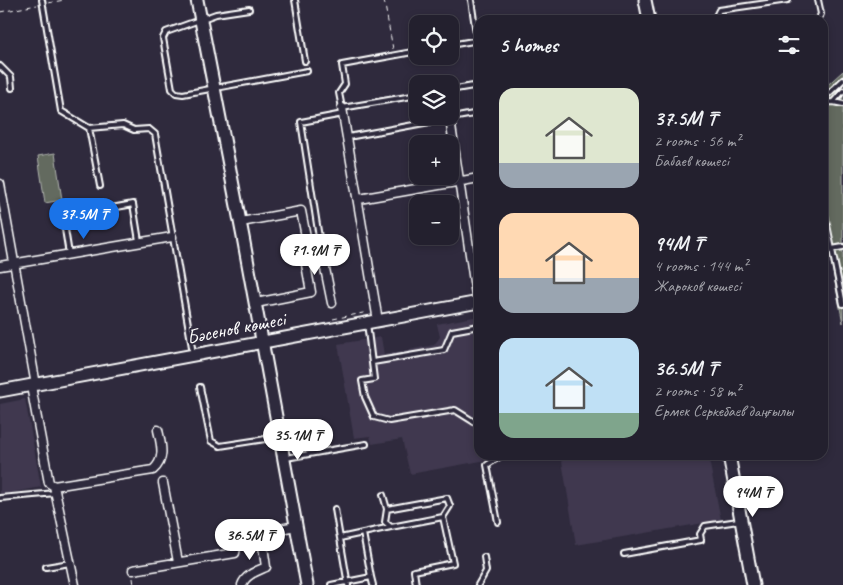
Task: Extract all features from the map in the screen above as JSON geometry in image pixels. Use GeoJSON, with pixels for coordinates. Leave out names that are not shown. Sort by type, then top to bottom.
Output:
{"type":"FeatureCollection","features":[{"type":"Feature","properties":{"kind":"street"},"geometry":{"type":"LineString","coordinates":[[197,0],[241,222],[307,585]]}},
{"type":"Feature","properties":{"kind":"street"},"geometry":{"type":"LineString","coordinates":[[645,0],[647,15]]}},
{"type":"Feature","properties":{"kind":"street"},"geometry":{"type":"LineString","coordinates":[[343,111],[359,199],[372,322]]}},
{"type":"Feature","properties":{"kind":"street"},"geometry":{"type":"LineString","coordinates":[[451,125],[474,275]]}},
{"type":"Feature","properties":{"kind":"street"},"geometry":{"type":"LineString","coordinates":[[359,199],[474,179]]}},
{"type":"Feature","properties":{"kind":"street"},"geometry":{"type":"LineString","coordinates":[[0,184],[49,483],[55,489],[74,585]]}},
{"type":"Feature","properties":{"kind":"street"},"geometry":{"type":"LineString","coordinates":[[241,222],[301,211],[308,246]]}},
{"type":"Feature","properties":{"kind":"street"},"geometry":{"type":"LineString","coordinates":[[0,266],[139,241],[172,237]]}},
{"type":"Feature","properties":{"kind":"street"},"geometry":{"type":"LineString","coordinates":[[256,303],[311,292],[303,248],[320,244],[332,303]]}},
{"type":"Feature","properties":{"kind":"street","name":"Бәсенов көшесі"},"geometry":{"type":"LineString","coordinates":[[0,391],[474,303]]}},
{"type":"Feature","properties":{"kind":"street"},"geometry":{"type":"LineString","coordinates":[[55,489],[153,470],[160,464],[161,459],[158,430]]}},
{"type":"Feature","properties":{"kind":"street"},"geometry":{"type":"LineString","coordinates":[[730,460],[752,585]]}},
{"type":"Feature","properties":{"kind":"street"},"geometry":{"type":"LineString","coordinates":[[163,483],[178,562]]}},
{"type":"Feature","properties":{"kind":"street"},"geometry":{"type":"LineString","coordinates":[[133,570],[235,553],[238,537],[296,526]]}},
{"type":"Feature","properties":{"kind":"street"},"geometry":{"type":"LineString","coordinates":[[242,585],[243,581],[252,573],[266,567],[261,532]]}},
{"type":"Feature","properties":{"kind":"lane"},"geometry":{"type":"LineString","coordinates":[[295,0],[305,62]]}},
{"type":"Feature","properties":{"kind":"lane"},"geometry":{"type":"LineString","coordinates":[[471,0],[474,17]]}},
{"type":"Feature","properties":{"kind":"lane"},"geometry":{"type":"LineString","coordinates":[[716,15],[719,10],[788,0]]}},
{"type":"Feature","properties":{"kind":"lane"},"geometry":{"type":"LineString","coordinates":[[818,0],[820,15]]}},
{"type":"Feature","properties":{"kind":"lane"},"geometry":{"type":"LineString","coordinates":[[42,2],[61,111],[89,128],[123,125],[134,130],[153,131],[194,355]]}},
{"type":"Feature","properties":{"kind":"lane"},"geometry":{"type":"LineString","coordinates":[[249,9],[216,14],[166,32],[163,38],[172,89],[176,93],[183,94],[307,70]]}},
{"type":"Feature","properties":{"kind":"lane"},"geometry":{"type":"LineString","coordinates":[[459,43],[474,41]]}},
{"type":"Feature","properties":{"kind":"lane"},"geometry":{"type":"LineString","coordinates":[[343,111],[339,93],[345,84],[342,65],[409,52]]}},
{"type":"Feature","properties":{"kind":"lane"},"geometry":{"type":"LineString","coordinates":[[0,66],[10,77],[12,88]]}},
{"type":"Feature","properties":{"kind":"lane"},"geometry":{"type":"LineString","coordinates":[[828,95],[843,80]]}},
{"type":"Feature","properties":{"kind":"lane"},"geometry":{"type":"LineString","coordinates":[[459,88],[474,86]]}},
{"type":"Feature","properties":{"kind":"lane"},"geometry":{"type":"LineString","coordinates":[[833,102],[843,91]]}},
{"type":"Feature","properties":{"kind":"lane"},"geometry":{"type":"LineString","coordinates":[[320,244],[300,122],[409,98]]}},
{"type":"Feature","properties":{"kind":"lane"},"geometry":{"type":"LineString","coordinates":[[828,102],[843,104]]}},
{"type":"Feature","properties":{"kind":"lane"},"geometry":{"type":"LineString","coordinates":[[459,117],[474,115]]}},
{"type":"Feature","properties":{"kind":"lane"},"geometry":{"type":"LineString","coordinates":[[348,137],[416,125]]}},
{"type":"Feature","properties":{"kind":"lane"},"geometry":{"type":"LineString","coordinates":[[89,128],[100,186]]}},
{"type":"Feature","properties":{"kind":"lane"},"geometry":{"type":"LineString","coordinates":[[69,254],[63,217],[133,204],[139,241]]}},
{"type":"Feature","properties":{"kind":"lane"},"geometry":{"type":"LineString","coordinates":[[828,229],[843,304]]}},
{"type":"Feature","properties":{"kind":"lane"},"geometry":{"type":"LineString","coordinates":[[832,249],[843,247]]}},
{"type":"Feature","properties":{"kind":"lane"},"geometry":{"type":"LineString","coordinates":[[372,322],[374,379],[362,381],[374,418],[389,422],[455,410],[474,422]]}},
{"type":"Feature","properties":{"kind":"lane"},"geometry":{"type":"LineString","coordinates":[[372,362],[444,350],[452,331],[474,327]]}},
{"type":"Feature","properties":{"kind":"lane"},"geometry":{"type":"LineString","coordinates":[[200,387],[211,441],[220,446],[280,437]]}},
{"type":"Feature","properties":{"kind":"lane"},"geometry":{"type":"LineString","coordinates":[[284,459],[366,444]]}},
{"type":"Feature","properties":{"kind":"lane"},"geometry":{"type":"LineString","coordinates":[[495,460],[487,466],[498,522]]}},
{"type":"Feature","properties":{"kind":"lane"},"geometry":{"type":"LineString","coordinates":[[0,498],[55,489]]}},
{"type":"Feature","properties":{"kind":"lane"},"geometry":{"type":"LineString","coordinates":[[383,495],[387,509],[385,522],[391,527]]}},
{"type":"Feature","properties":{"kind":"lane"},"geometry":{"type":"LineString","coordinates":[[387,509],[447,498],[450,506],[443,517],[453,563],[414,571],[416,585]]}},
{"type":"Feature","properties":{"kind":"lane"},"geometry":{"type":"LineString","coordinates":[[335,509],[348,583]]}},
{"type":"Feature","properties":{"kind":"lane"},"geometry":{"type":"LineString","coordinates":[[340,538],[443,517]]}},
{"type":"Feature","properties":{"kind":"lane"},"geometry":{"type":"LineString","coordinates":[[624,554],[701,540],[700,534],[706,526],[741,520]]}},
{"type":"Feature","properties":{"kind":"lane"},"geometry":{"type":"LineString","coordinates":[[363,533],[373,585]]}},
{"type":"Feature","properties":{"kind":"lane"},"geometry":{"type":"LineString","coordinates":[[478,585],[486,571],[484,557]]}},
{"type":"Feature","properties":{"kind":"lane"},"geometry":{"type":"LineString","coordinates":[[46,567],[70,563]]}},
{"type":"Feature","properties":{"kind":"lane"},"geometry":{"type":"LineString","coordinates":[[331,585],[372,577]]}},
{"type":"Feature","properties":{"kind":"path"},"geometry":{"type":"LineString","coordinates":[[0,12],[42,2],[64,0]]}},
{"type":"Feature","properties":{"kind":"path"},"geometry":{"type":"LineString","coordinates":[[384,0],[394,55]]}},
{"type":"Feature","properties":{"kind":"shaded area"},"geometry":{"type":"Polygon","coordinates":[[[843,71],[843,323],[828,246],[828,85],[843,71]]]}},
{"type":"Feature","properties":{"kind":"shaded area"},"geometry":{"type":"Polygon","coordinates":[[[55,153],[62,200],[45,203],[38,156],[55,153]]]}},
{"type":"Feature","properties":{"kind":"shaded area"},"geometry":{"type":"Polygon","coordinates":[[[474,317],[474,460],[487,460],[410,474],[402,439],[372,444],[370,436],[354,438],[338,344],[381,337],[384,355],[434,345],[440,337],[437,324],[474,317]]]}},
{"type":"Feature","properties":{"kind":"shaded area"},"geometry":{"type":"Polygon","coordinates":[[[25,399],[41,487],[0,495],[0,404],[25,399]]]}},
{"type":"Feature","properties":{"kind":"shaded area"},"geometry":{"type":"Polygon","coordinates":[[[562,460],[709,460],[721,520],[576,545],[562,460]]]}}]}
